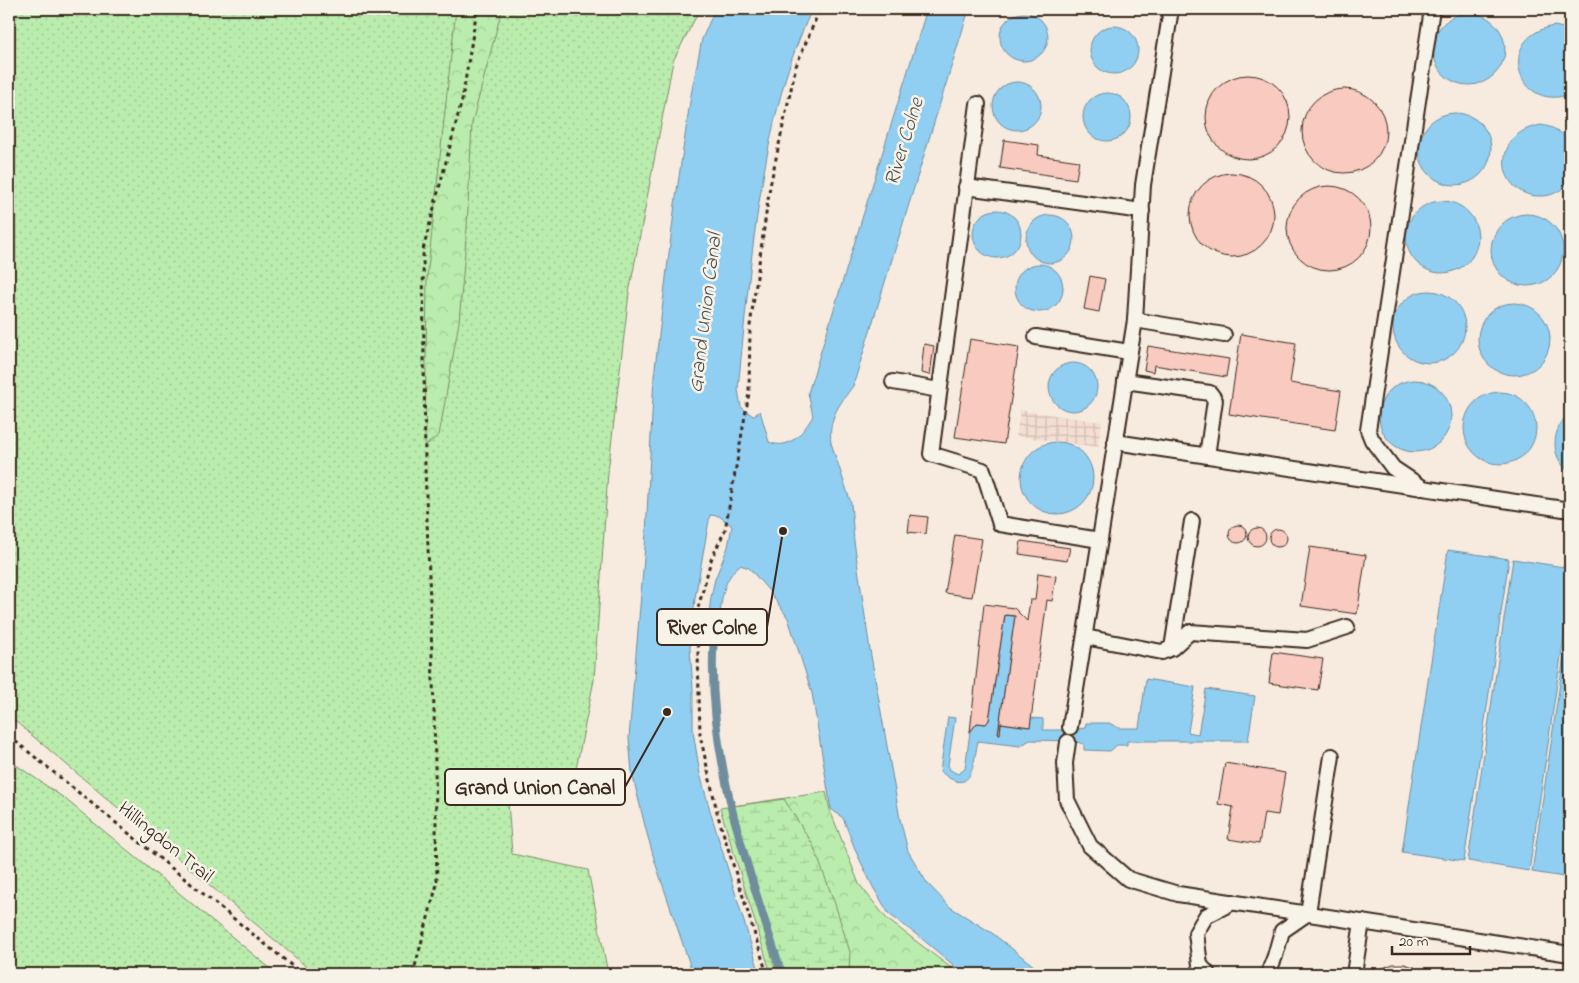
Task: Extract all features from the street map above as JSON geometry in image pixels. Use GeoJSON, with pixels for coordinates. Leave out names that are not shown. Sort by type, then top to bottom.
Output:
{"type":"FeatureCollection","features":[{"type":"Feature","properties":{"kind":"lane"},"geometry":{"type":"LineString","coordinates":[[1070,727],[1135,320],[1143,185],[1171,9]]}},
{"type":"Feature","properties":{"kind":"lane"},"geometry":{"type":"LineString","coordinates":[[1423,488],[1393,468],[1372,440],[1368,430],[1432,9]]}},
{"type":"Feature","properties":{"kind":"lane"},"geometry":{"type":"LineString","coordinates":[[978,104],[931,454],[983,470],[1000,524],[1100,540]]}},
{"type":"Feature","properties":{"kind":"lane"},"geometry":{"type":"LineString","coordinates":[[966,187],[1142,211]]}},
{"type":"Feature","properties":{"kind":"lane"},"geometry":{"type":"LineString","coordinates":[[1135,320],[1224,335]]}},
{"type":"Feature","properties":{"kind":"lane"},"geometry":{"type":"LineString","coordinates":[[1036,337],[1129,352]]}},
{"type":"Feature","properties":{"kind":"lane"},"geometry":{"type":"LineString","coordinates":[[1125,381],[1210,394],[1215,400],[1207,456]]}},
{"type":"Feature","properties":{"kind":"lane"},"geometry":{"type":"LineString","coordinates":[[893,382],[939,390]]}},
{"type":"Feature","properties":{"kind":"lane"},"geometry":{"type":"LineString","coordinates":[[1115,442],[1570,510]]}},
{"type":"Feature","properties":{"kind":"lane"},"geometry":{"type":"LineString","coordinates":[[1172,648],[1192,521]]}},
{"type":"Feature","properties":{"kind":"lane"},"geometry":{"type":"LineString","coordinates":[[1085,637],[1162,652],[1172,648],[1190,632],[1307,640],[1347,628]]}},
{"type":"Feature","properties":{"kind":"lane"},"geometry":{"type":"LineString","coordinates":[[1068,742],[1065,763],[1068,800],[1090,846],[1128,879],[1178,894],[1570,954]]}},
{"type":"Feature","properties":{"kind":"lane"},"geometry":{"type":"LineString","coordinates":[[1268,974],[1282,931],[1308,914],[1332,756]]}},
{"type":"Feature","properties":{"kind":"lane"},"geometry":{"type":"LineString","coordinates":[[1208,974],[1200,965],[1196,933],[1206,916],[1233,902]]}},
{"type":"Feature","properties":{"kind":"lane"},"geometry":{"type":"LineString","coordinates":[[1354,974],[1362,922]]}},
{"type":"Feature","properties":{"kind":"path"},"geometry":{"type":"LineString","coordinates":[[413,974],[437,884],[434,708],[425,468],[423,250],[462,100],[477,9]]}},
{"type":"Feature","properties":{"kind":"path"},"geometry":{"type":"LineString","coordinates":[[767,974],[718,816],[700,735],[697,612],[711,560],[724,530],[749,393],[750,326],[770,186],[796,66],[820,9]]}},
{"type":"Feature","properties":{"kind":"path","name":"Hillingdon Trail"},"geometry":{"type":"LineString","coordinates":[[9,736],[302,974]]}},
{"type":"Feature","properties":{"kind":"shaded area"},"geometry":{"type":"Polygon","coordinates":[[[1020,410],[1102,422],[1098,447],[1016,436],[1020,410]]]}},
{"type":"Feature","properties":{"kind":"green space"},"geometry":{"type":"Polygon","coordinates":[[[9,9],[700,9],[673,61],[629,293],[608,472],[594,680],[575,774],[508,802],[512,854],[588,870],[608,974],[315,974],[9,716],[9,9]]]}},
{"type":"Feature","properties":{"kind":"green space"},"geometry":{"type":"Polygon","coordinates":[[[456,9],[502,9],[472,123],[467,228],[459,322],[439,435],[425,446],[427,277],[456,9]]]}},
{"type":"Feature","properties":{"kind":"green space"},"geometry":{"type":"Polygon","coordinates":[[[9,760],[64,798],[277,974],[9,974],[9,760]]]}},
{"type":"Feature","properties":{"kind":"green space"},"geometry":{"type":"Polygon","coordinates":[[[826,792],[830,810],[859,884],[887,919],[959,974],[771,974],[720,808],[826,792]]]}},
{"type":"Feature","properties":{"kind":"green space"},"geometry":{"type":"Polygon","coordinates":[[[784,799],[813,845],[835,904],[850,952],[849,974],[777,974],[727,807],[784,799]]]}},
{"type":"Feature","properties":{"kind":"water"},"geometry":{"type":"Polygon","coordinates":[[[715,9],[812,9],[786,77],[766,161],[754,237],[738,389],[741,407],[753,416],[760,411],[769,442],[783,444],[795,439],[813,416],[808,393],[927,9],[969,9],[853,386],[839,406],[833,419],[831,443],[851,503],[854,541],[870,650],[900,819],[908,851],[927,883],[950,907],[992,933],[1044,974],[964,974],[889,914],[857,854],[843,818],[831,809],[812,693],[788,618],[769,591],[749,568],[740,565],[733,571],[725,587],[721,604],[719,630],[707,629],[715,579],[728,547],[732,526],[719,516],[710,515],[695,598],[690,648],[693,689],[693,731],[700,774],[711,814],[760,974],[693,974],[646,830],[632,773],[629,738],[646,534],[654,376],[675,204],[691,95],[702,39],[715,9]]]}},
{"type":"Feature","properties":{"kind":"water"},"geometry":{"type":"Polygon","coordinates":[[[1019,13],[1029,13],[1041,20],[1048,32],[1048,42],[1041,54],[1029,61],[1019,61],[1011,57],[1004,50],[1000,42],[1000,32],[1004,24],[1011,17],[1019,13]]]}},
{"type":"Feature","properties":{"kind":"water"},"geometry":{"type":"Polygon","coordinates":[[[1469,13],[1489,19],[1499,29],[1505,49],[1499,69],[1489,79],[1469,85],[1449,79],[1439,69],[1433,49],[1439,29],[1449,19],[1469,13]]]}},
{"type":"Feature","properties":{"kind":"water"},"geometry":{"type":"Polygon","coordinates":[[[1109,26],[1119,26],[1131,33],[1138,45],[1138,55],[1131,67],[1119,74],[1109,74],[1101,70],[1094,63],[1090,55],[1090,45],[1094,37],[1101,30],[1109,26]]]}},
{"type":"Feature","properties":{"kind":"water"},"geometry":{"type":"Polygon","coordinates":[[[1555,26],[1570,30],[1570,94],[1552,97],[1537,93],[1526,84],[1520,71],[1519,57],[1524,43],[1536,32],[1555,26]]]}},
{"type":"Feature","properties":{"kind":"water"},"geometry":{"type":"Polygon","coordinates":[[[1012,82],[1022,82],[1034,89],[1041,101],[1041,111],[1034,123],[1022,130],[1012,130],[1004,126],[997,119],[993,111],[993,101],[997,93],[1004,86],[1012,82]]]}},
{"type":"Feature","properties":{"kind":"water"},"geometry":{"type":"Polygon","coordinates":[[[1102,93],[1112,93],[1124,100],[1131,112],[1131,122],[1124,134],[1112,141],[1102,141],[1094,137],[1087,130],[1083,122],[1083,112],[1087,104],[1094,97],[1102,93]]]}},
{"type":"Feature","properties":{"kind":"water"},"geometry":{"type":"Polygon","coordinates":[[[1455,113],[1475,119],[1485,129],[1491,149],[1485,169],[1475,179],[1455,185],[1435,179],[1425,169],[1419,149],[1425,129],[1435,119],[1455,113]]]}},
{"type":"Feature","properties":{"kind":"water"},"geometry":{"type":"Polygon","coordinates":[[[1541,125],[1557,130],[1570,141],[1570,179],[1558,192],[1541,196],[1526,194],[1515,187],[1508,177],[1505,164],[1506,152],[1512,140],[1524,130],[1541,125]]]}},
{"type":"Feature","properties":{"kind":"water"},"geometry":{"type":"Polygon","coordinates":[[[1442,201],[1462,207],[1472,217],[1478,237],[1472,257],[1462,267],[1442,273],[1422,267],[1412,257],[1406,237],[1412,217],[1422,207],[1442,201]]]}},
{"type":"Feature","properties":{"kind":"water"},"geometry":{"type":"Polygon","coordinates":[[[992,210],[1002,210],[1014,217],[1021,229],[1021,239],[1014,251],[1002,258],[992,258],[984,254],[977,247],[973,239],[973,229],[977,221],[984,214],[992,210]]]}},
{"type":"Feature","properties":{"kind":"water"},"geometry":{"type":"Polygon","coordinates":[[[1527,214],[1547,220],[1557,230],[1563,250],[1557,270],[1547,280],[1527,286],[1507,280],[1497,270],[1491,250],[1497,230],[1507,220],[1527,214]]]}},
{"type":"Feature","properties":{"kind":"water"},"geometry":{"type":"Polygon","coordinates":[[[1045,215],[1055,215],[1067,222],[1074,234],[1074,244],[1067,256],[1055,263],[1045,263],[1037,259],[1030,252],[1026,244],[1026,234],[1030,226],[1037,219],[1045,215]]]}},
{"type":"Feature","properties":{"kind":"water"},"geometry":{"type":"Polygon","coordinates":[[[1034,264],[1044,264],[1056,271],[1063,283],[1063,293],[1056,305],[1044,312],[1034,312],[1026,308],[1019,301],[1015,293],[1015,283],[1019,275],[1026,268],[1034,264]]]}},
{"type":"Feature","properties":{"kind":"water"},"geometry":{"type":"Polygon","coordinates":[[[1429,291],[1449,297],[1459,307],[1465,327],[1459,347],[1449,357],[1429,363],[1409,357],[1399,347],[1393,327],[1399,307],[1409,297],[1429,291]]]}},
{"type":"Feature","properties":{"kind":"water"},"geometry":{"type":"Polygon","coordinates":[[[1514,303],[1534,309],[1544,319],[1550,339],[1544,359],[1534,369],[1514,375],[1494,369],[1484,359],[1478,339],[1484,319],[1494,309],[1514,303]]]}},
{"type":"Feature","properties":{"kind":"water"},"geometry":{"type":"Polygon","coordinates":[[[1068,363],[1078,363],[1090,370],[1097,382],[1097,392],[1090,404],[1078,411],[1068,411],[1060,407],[1053,400],[1049,392],[1049,382],[1053,374],[1060,367],[1068,363]]]}},
{"type":"Feature","properties":{"kind":"water"},"geometry":{"type":"Polygon","coordinates":[[[1415,380],[1435,386],[1445,396],[1451,416],[1445,436],[1435,446],[1415,452],[1395,446],[1385,436],[1379,416],[1385,396],[1395,386],[1415,380]]]}},
{"type":"Feature","properties":{"kind":"water"},"geometry":{"type":"Polygon","coordinates":[[[1500,392],[1520,398],[1530,408],[1536,428],[1530,448],[1520,458],[1500,464],[1480,458],[1470,448],[1464,428],[1470,408],[1480,398],[1500,392]]]}},
{"type":"Feature","properties":{"kind":"water"},"geometry":{"type":"Polygon","coordinates":[[[1570,413],[1570,472],[1558,459],[1555,443],[1559,427],[1570,413]]]}},
{"type":"Feature","properties":{"kind":"water"},"geometry":{"type":"Polygon","coordinates":[[[1057,442],[1077,448],[1087,458],[1093,478],[1087,498],[1077,508],[1057,514],[1037,508],[1027,498],[1021,478],[1027,458],[1037,448],[1057,442]]]}},
{"type":"Feature","properties":{"kind":"water"},"geometry":{"type":"Polygon","coordinates":[[[1448,550],[1509,559],[1464,861],[1402,852],[1448,550]]]}},
{"type":"Feature","properties":{"kind":"water"},"geometry":{"type":"Polygon","coordinates":[[[1513,559],[1570,568],[1570,596],[1529,871],[1468,861],[1513,559]]]}},
{"type":"Feature","properties":{"kind":"water"},"geometry":{"type":"Polygon","coordinates":[[[1005,615],[1015,616],[998,734],[1000,734],[1001,723],[1029,727],[1031,718],[1043,719],[1043,730],[1085,728],[1086,723],[1109,723],[1119,728],[1139,728],[1146,679],[1195,687],[1188,732],[1198,734],[1206,689],[1255,696],[1248,741],[1127,741],[1127,745],[1117,745],[1110,751],[1084,750],[1084,744],[1073,741],[1030,740],[1020,746],[978,741],[969,775],[965,780],[959,782],[951,779],[940,771],[948,717],[955,718],[948,765],[950,770],[958,774],[965,769],[970,732],[977,723],[986,724],[989,720],[1005,615]]]}},
{"type":"Feature","properties":{"kind":"water"},"geometry":{"type":"Polygon","coordinates":[[[1570,615],[1570,878],[1532,872],[1570,615]]]}},
{"type":"Feature","properties":{"kind":"building"},"geometry":{"type":"Polygon","coordinates":[[[1240,75],[1256,75],[1272,82],[1283,93],[1290,109],[1287,133],[1278,147],[1272,152],[1256,159],[1240,159],[1224,152],[1213,141],[1206,125],[1206,109],[1213,93],[1224,82],[1240,75]]]}},
{"type":"Feature","properties":{"kind":"building"},"geometry":{"type":"Polygon","coordinates":[[[1336,89],[1352,89],[1368,96],[1379,107],[1386,123],[1383,147],[1374,161],[1368,166],[1352,173],[1336,173],[1320,166],[1309,155],[1302,139],[1302,123],[1309,107],[1320,96],[1336,89]]]}},
{"type":"Feature","properties":{"kind":"building"},"geometry":{"type":"Polygon","coordinates":[[[1004,140],[1039,145],[1038,155],[1079,161],[1076,179],[1000,168],[1004,140]]]}},
{"type":"Feature","properties":{"kind":"building"},"geometry":{"type":"Polygon","coordinates":[[[1232,173],[1248,176],[1262,185],[1271,199],[1274,215],[1271,231],[1262,245],[1248,254],[1232,257],[1216,254],[1202,245],[1193,231],[1190,215],[1193,199],[1202,185],[1216,176],[1232,173]]]}},
{"type":"Feature","properties":{"kind":"building"},"geometry":{"type":"Polygon","coordinates":[[[1321,186],[1337,186],[1353,193],[1364,204],[1371,220],[1368,244],[1359,258],[1353,263],[1337,270],[1321,270],[1305,263],[1294,252],[1287,236],[1287,220],[1294,204],[1305,193],[1321,186]]]}},
{"type":"Feature","properties":{"kind":"building"},"geometry":{"type":"Polygon","coordinates":[[[1090,276],[1105,279],[1099,312],[1084,309],[1090,276]]]}},
{"type":"Feature","properties":{"kind":"building"},"geometry":{"type":"Polygon","coordinates":[[[1241,334],[1296,343],[1290,383],[1341,391],[1335,430],[1229,414],[1241,334]]]}},
{"type":"Feature","properties":{"kind":"building"},"geometry":{"type":"Polygon","coordinates":[[[970,339],[1019,347],[1004,444],[955,437],[970,339]]]}},
{"type":"Feature","properties":{"kind":"building"},"geometry":{"type":"Polygon","coordinates":[[[924,344],[934,346],[930,375],[921,373],[924,344]]]}},
{"type":"Feature","properties":{"kind":"building"},"geometry":{"type":"Polygon","coordinates":[[[1148,346],[1229,359],[1226,377],[1154,365],[1153,372],[1144,370],[1148,346]]]}},
{"type":"Feature","properties":{"kind":"building"},"geometry":{"type":"Polygon","coordinates":[[[910,515],[928,517],[926,534],[908,532],[910,515]]]}},
{"type":"Feature","properties":{"kind":"building"},"geometry":{"type":"Polygon","coordinates":[[[1238,525],[1244,528],[1247,534],[1244,540],[1238,543],[1232,540],[1229,534],[1232,528],[1238,525]]]}},
{"type":"Feature","properties":{"kind":"building"},"geometry":{"type":"Polygon","coordinates":[[[1257,528],[1263,531],[1266,537],[1263,543],[1257,546],[1251,543],[1248,537],[1251,531],[1257,528]]]}},
{"type":"Feature","properties":{"kind":"building"},"geometry":{"type":"Polygon","coordinates":[[[1278,529],[1284,532],[1287,538],[1284,544],[1278,547],[1272,544],[1269,538],[1272,532],[1278,529]]]}},
{"type":"Feature","properties":{"kind":"building"},"geometry":{"type":"Polygon","coordinates":[[[955,535],[982,539],[972,597],[945,593],[955,535]]]}},
{"type":"Feature","properties":{"kind":"building"},"geometry":{"type":"Polygon","coordinates":[[[1021,541],[1070,548],[1067,561],[1019,554],[1021,541]]]}},
{"type":"Feature","properties":{"kind":"building"},"geometry":{"type":"Polygon","coordinates":[[[1310,547],[1366,555],[1357,614],[1301,606],[1310,547]]]}},
{"type":"Feature","properties":{"kind":"building"},"geometry":{"type":"Polygon","coordinates":[[[1038,573],[1056,576],[1052,601],[1047,600],[1030,727],[1001,723],[1000,734],[998,734],[1015,616],[1005,615],[989,720],[986,724],[977,723],[970,732],[984,604],[1014,608],[1027,621],[1030,600],[1035,600],[1038,573]]]}},
{"type":"Feature","properties":{"kind":"building"},"geometry":{"type":"Polygon","coordinates":[[[1273,652],[1323,659],[1318,690],[1269,683],[1273,652]]]}},
{"type":"Feature","properties":{"kind":"building"},"geometry":{"type":"Polygon","coordinates":[[[1225,763],[1285,773],[1278,815],[1264,813],[1259,844],[1228,839],[1233,807],[1218,804],[1225,763]]]}},
{"type":"Feature","properties":{"kind":"building"},"geometry":{"type":"Polygon","coordinates":[[[1393,964],[1404,964],[1414,967],[1423,974],[1374,974],[1393,964]]]}},
{"type":"Feature","properties":{"kind":"waterway"},"geometry":{"type":"LineString","coordinates":[[715,620],[713,655],[714,696],[718,737],[725,777],[745,857],[782,974]]}},
{"type":"Feature","properties":{"kind":"place","name":"River Colne"},"geometry":{"type":"Point","coordinates":[783,531]}},
{"type":"Feature","properties":{"kind":"place","name":"Grand Union Canal"},"geometry":{"type":"Point","coordinates":[667,712]}}]}
